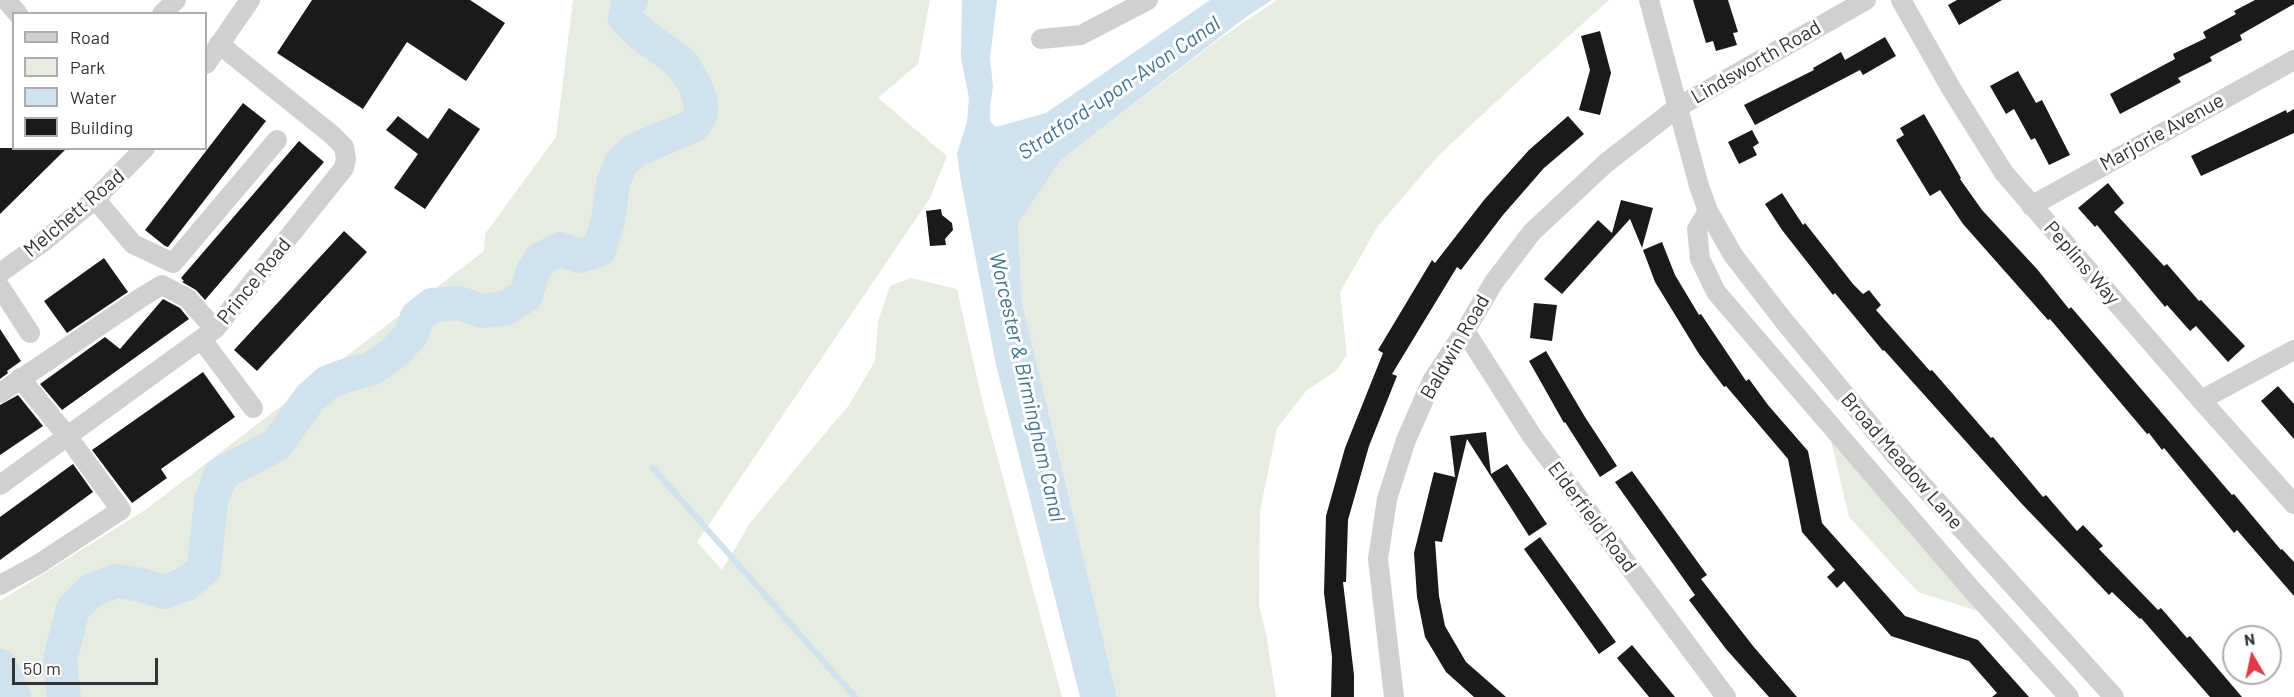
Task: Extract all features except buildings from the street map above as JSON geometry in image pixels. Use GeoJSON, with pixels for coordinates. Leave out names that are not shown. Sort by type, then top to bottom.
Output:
{"type":"FeatureCollection","features":[{"type":"Feature","properties":{"kind":"street"},"geometry":{"type":"LineString","coordinates":[[6,0],[16,12]]}},
{"type":"Feature","properties":{"kind":"street"},"geometry":{"type":"LineString","coordinates":[[164,12],[176,0]]}},
{"type":"Feature","properties":{"kind":"street"},"geometry":{"type":"LineString","coordinates":[[207,62],[250,0]]}},
{"type":"Feature","properties":{"kind":"street"},"geometry":{"type":"LineString","coordinates":[[1041,39],[1081,35],[1148,0]]}},
{"type":"Feature","properties":{"kind":"street","name":"Broad Meadow Lane"},"geometry":{"type":"LineString","coordinates":[[1648,0],[1699,186],[1708,211],[1733,255],[1784,321],[1895,455],[2114,697]]}},
{"type":"Feature","properties":{"kind":"street","name":"Lindsworth Road"},"geometry":{"type":"LineString","coordinates":[[1678,107],[1866,0]]}},
{"type":"Feature","properties":{"kind":"street","name":"Peplins Way"},"geometry":{"type":"LineString","coordinates":[[1901,0],[1952,90],[2004,173],[2294,504]]}},
{"type":"Feature","properties":{"kind":"street","name":"Prince Road"},"geometry":{"type":"LineString","coordinates":[[0,485],[209,334],[344,168],[346,159],[344,147],[331,134],[219,44]]}},
{"type":"Feature","properties":{"kind":"street","name":"Marjorie Avenue"},"geometry":{"type":"LineString","coordinates":[[2031,206],[2294,60]]}},
{"type":"Feature","properties":{"kind":"street","name":"Baldwin Road"},"geometry":{"type":"LineString","coordinates":[[1394,697],[1378,559],[1387,499],[1406,440],[1432,381],[1494,282],[1532,232],[1605,163],[1678,107]]}},
{"type":"Feature","properties":{"kind":"street"},"geometry":{"type":"LineString","coordinates":[[95,199],[133,244],[173,264],[277,140]]}},
{"type":"Feature","properties":{"kind":"street","name":"Melchett Road"},"geometry":{"type":"LineString","coordinates":[[0,273],[43,242],[95,199],[142,150]]}},
{"type":"Feature","properties":{"kind":"street","name":"Broad Meadow Lane"},"geometry":{"type":"LineString","coordinates":[[1708,211],[1697,229],[1700,259],[1716,292],[1972,590],[2069,697]]}},
{"type":"Feature","properties":{"kind":"street"},"geometry":{"type":"LineString","coordinates":[[0,393],[162,285],[187,298],[252,408]]}},
{"type":"Feature","properties":{"kind":"street"},"geometry":{"type":"LineString","coordinates":[[0,287],[30,333]]}},
{"type":"Feature","properties":{"kind":"street","name":"Elderfield Road"},"geometry":{"type":"LineString","coordinates":[[1465,331],[1532,436],[1726,697]]}},
{"type":"Feature","properties":{"kind":"street"},"geometry":{"type":"LineString","coordinates":[[2201,400],[2294,350]]}},
{"type":"Feature","properties":{"kind":"street"},"geometry":{"type":"LineString","coordinates":[[0,585],[37,566],[121,510],[68,437],[20,378]]}},
{"type":"Feature","properties":{"kind":"green space"},"geometry":{"type":"Polygon","coordinates":[[[573,0],[930,0],[918,64],[878,98],[947,156],[930,198],[697,542],[722,570],[750,523],[849,405],[875,361],[878,321],[890,286],[911,278],[957,289],[981,396],[1062,697],[0,697],[0,601],[145,510],[484,251],[485,234],[556,137],[573,0]]]}},
{"type":"Feature","properties":{"kind":"green space"},"geometry":{"type":"Polygon","coordinates":[[[1277,0],[1609,0],[1439,155],[1378,226],[1340,292],[1347,355],[1336,371],[1307,390],[1277,428],[1260,511],[1259,606],[1266,633],[1276,697],[1117,697],[1022,302],[1018,224],[1061,160],[1215,42],[1277,0]]]}},
{"type":"Feature","properties":{"kind":"green space"},"geometry":{"type":"Polygon","coordinates":[[[1831,441],[1978,611],[1918,592],[1849,517],[1831,441]]]}},
{"type":"Feature","properties":{"kind":"water"},"geometry":{"type":"Polygon","coordinates":[[[962,0],[997,0],[990,58],[993,86],[990,121],[996,127],[1046,113],[1210,0],[1272,0],[1246,17],[1061,160],[1018,224],[1022,302],[1117,697],[1080,697],[996,365],[957,153],[967,122],[969,98],[961,58],[962,0]]]}},
{"type":"Feature","properties":{"kind":"waterway"},"geometry":{"type":"LineString","coordinates":[[64,697],[60,660],[73,609],[92,590],[116,581],[142,585],[164,592],[186,584],[204,569],[211,501],[221,474],[276,445],[310,398],[328,382],[371,369],[394,353],[411,335],[417,317],[432,305],[459,303],[482,311],[507,308],[526,295],[533,271],[541,259],[560,249],[579,256],[599,250],[608,220],[613,183],[621,163],[635,150],[693,126],[701,114],[701,102],[694,83],[681,63],[640,33],[625,18],[628,3],[631,0]]}},
{"type":"Feature","properties":{"kind":"waterway"},"geometry":{"type":"LineString","coordinates":[[653,468],[855,697]]}},
{"type":"Feature","properties":{"kind":"waterway"},"geometry":{"type":"LineString","coordinates":[[0,666],[14,697]]}},
{"type":"Feature","properties":{"kind":"water label","name":"Stratford-upon-Avon Canal"},"geometry":{"type":"Point","coordinates":[1119,88]}},
{"type":"Feature","properties":{"kind":"water label","name":"Worcester & Birmingham Canal"},"geometry":{"type":"Point","coordinates":[1027,387]}}]}
